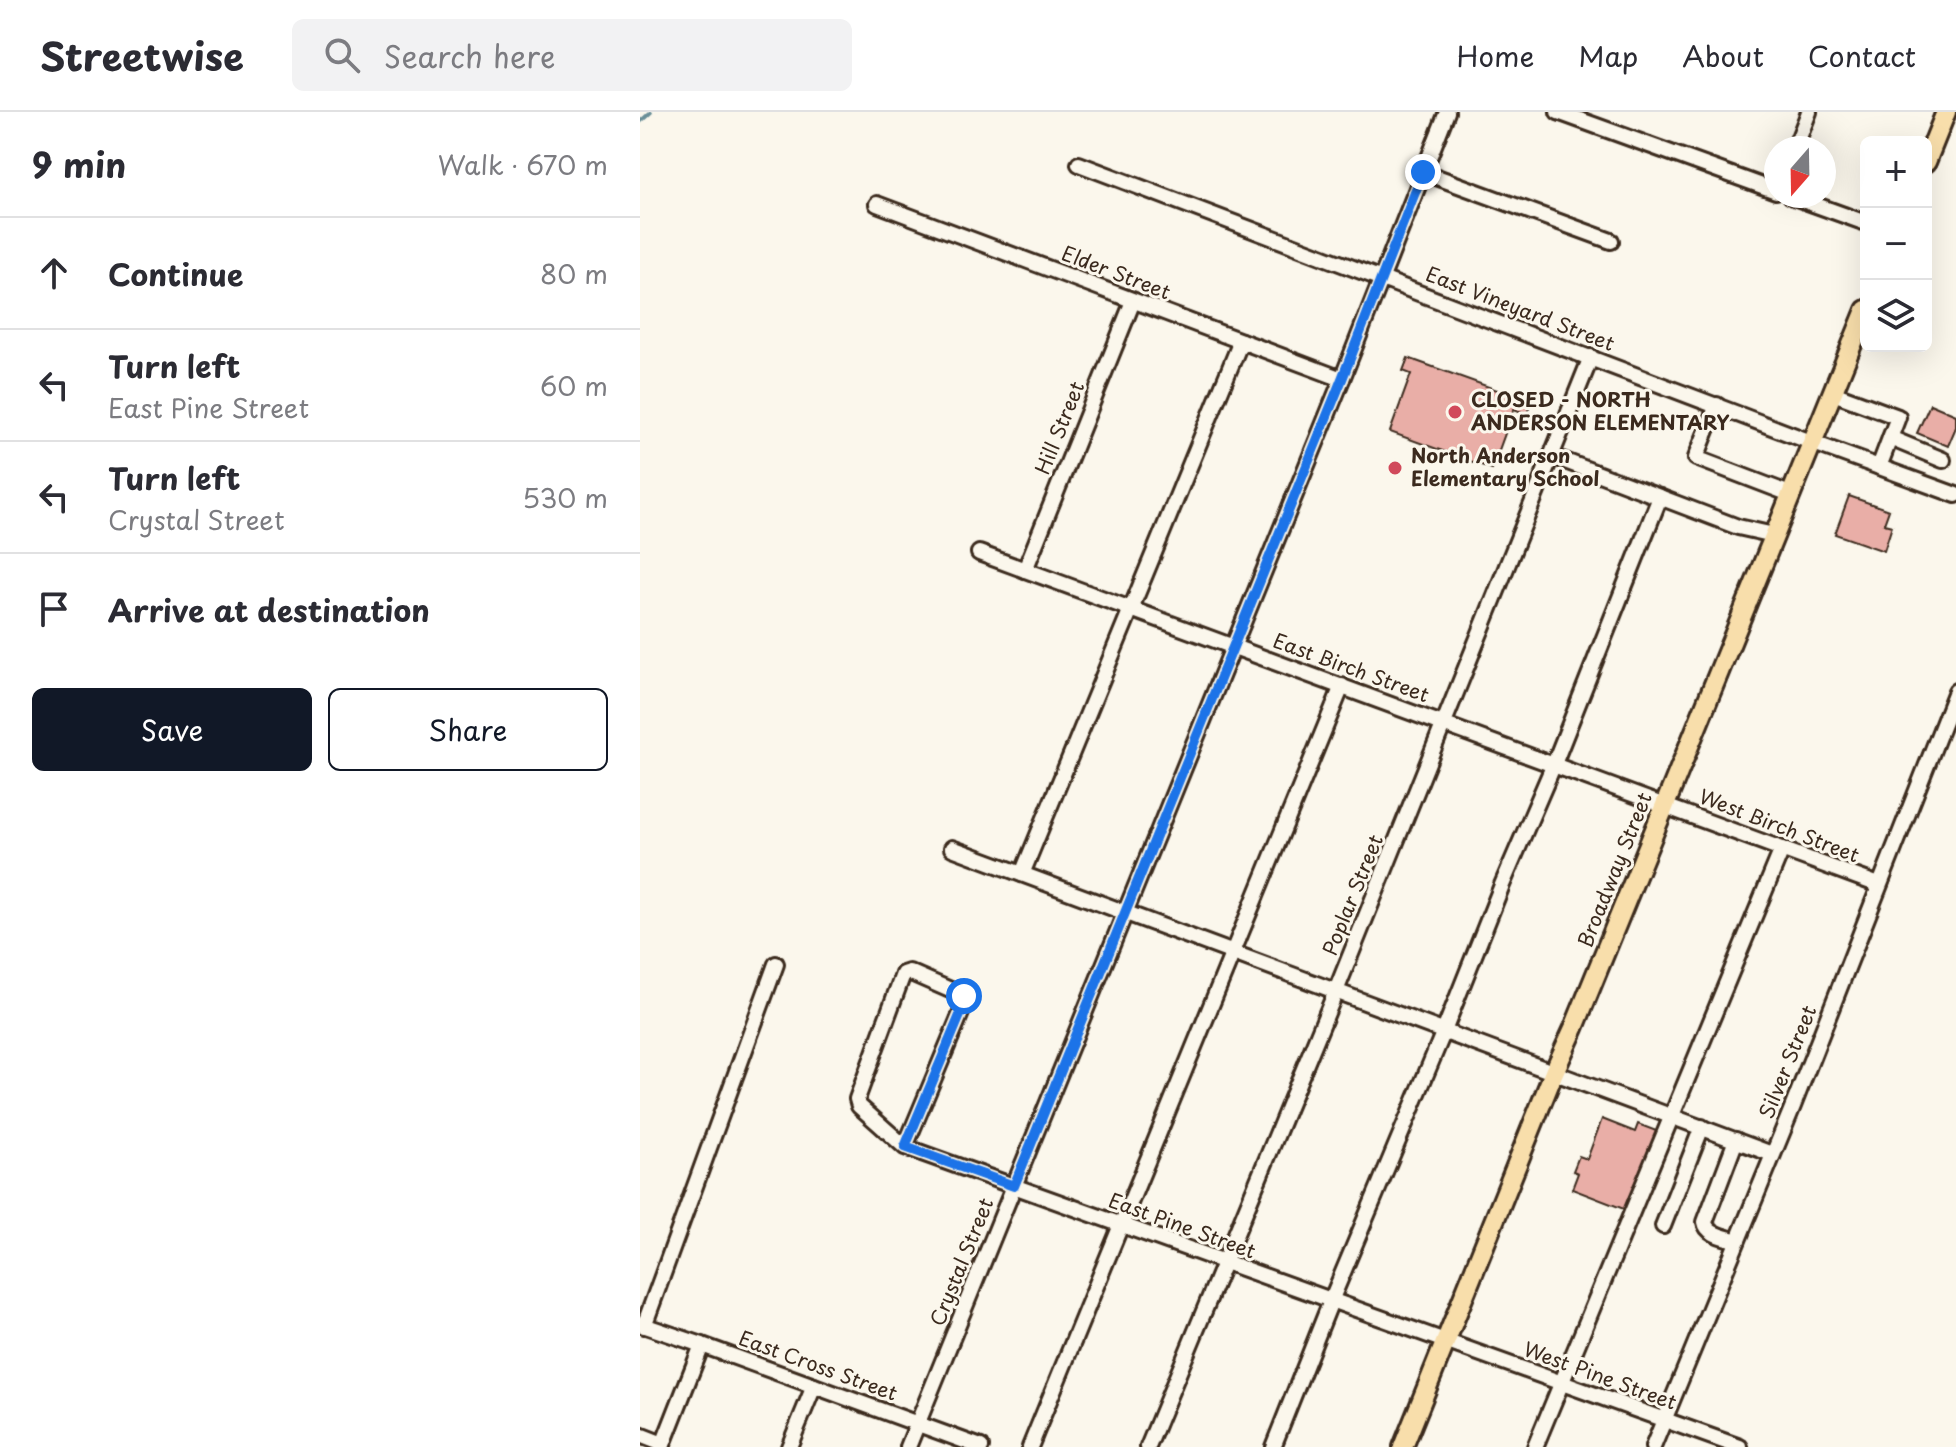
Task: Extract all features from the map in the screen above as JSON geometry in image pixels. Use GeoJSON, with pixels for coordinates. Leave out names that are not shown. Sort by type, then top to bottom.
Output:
{"type":"FeatureCollection","features":[{"type":"Feature","properties":{"kind":"main road"},"geometry":{"type":"LineString","coordinates":[[1932,147],[1946,112]]}},
{"type":"Feature","properties":{"kind":"main road","name":"Broadway Street"},"geometry":{"type":"LineString","coordinates":[[1403,1447],[1860,325]]}},
{"type":"Feature","properties":{"kind":"street","name":"Crystal Street"},"geometry":{"type":"LineString","coordinates":[[908,1447],[1342,379],[1447,112]]}},
{"type":"Feature","properties":{"kind":"street"},"geometry":{"type":"LineString","coordinates":[[1558,112],[1764,187]]}},
{"type":"Feature","properties":{"kind":"street"},"geometry":{"type":"LineString","coordinates":[[1800,136],[1809,112]]}},
{"type":"Feature","properties":{"kind":"street","name":"East Vineyard Street"},"geometry":{"type":"LineString","coordinates":[[1079,164],[1956,495]]}},
{"type":"Feature","properties":{"kind":"street"},"geometry":{"type":"LineString","coordinates":[[1423,172],[1611,241]]}},
{"type":"Feature","properties":{"kind":"street","name":"Elder Street"},"geometry":{"type":"LineString","coordinates":[[877,204],[1342,379]]}},
{"type":"Feature","properties":{"kind":"street"},"geometry":{"type":"LineString","coordinates":[[1824,208],[1860,221]]}},
{"type":"Feature","properties":{"kind":"street","name":"Hill Street"},"geometry":{"type":"LineString","coordinates":[[1025,570],[1133,301]]}},
{"type":"Feature","properties":{"kind":"street"},"geometry":{"type":"LineString","coordinates":[[1022,874],[1241,341]]}},
{"type":"Feature","properties":{"kind":"street","name":"Poplar Street"},"geometry":{"type":"LineString","coordinates":[[1148,1447],[1336,991],[1591,357]]}},
{"type":"Feature","properties":{"kind":"street"},"geometry":{"type":"LineString","coordinates":[[1833,393],[1898,417],[1879,467]]}},
{"type":"Feature","properties":{"kind":"street"},"geometry":{"type":"LineString","coordinates":[[1717,405],[1696,458],[1790,494]]}},
{"type":"Feature","properties":{"kind":"street"},"geometry":{"type":"LineString","coordinates":[[1890,438],[1943,460]]}},
{"type":"Feature","properties":{"kind":"street"},"geometry":{"type":"LineString","coordinates":[[1552,456],[1738,527],[1774,535]]}},
{"type":"Feature","properties":{"kind":"street"},"geometry":{"type":"LineString","coordinates":[[1273,1447],[1554,764],[1660,497]]}},
{"type":"Feature","properties":{"kind":"street","name":"East Birch Street"},"geometry":{"type":"LineString","coordinates":[[979,553],[1665,805]]}},
{"type":"Feature","properties":{"kind":"street"},"geometry":{"type":"LineString","coordinates":[[1030,1447],[1342,686]]}},
{"type":"Feature","properties":{"kind":"street","name":"Silver Street"},"geometry":{"type":"LineString","coordinates":[[1653,1447],[1793,1106],[1956,691]]}},
{"type":"Feature","properties":{"kind":"street","name":"West Birch Street"},"geometry":{"type":"LineString","coordinates":[[1665,805],[1879,885]]}},
{"type":"Feature","properties":{"kind":"street"},"geometry":{"type":"LineString","coordinates":[[952,848],[1772,1154]]}},
{"type":"Feature","properties":{"kind":"street"},"geometry":{"type":"LineString","coordinates":[[1535,1447],[1782,849]]}},
{"type":"Feature","properties":{"kind":"street"},"geometry":{"type":"LineString","coordinates":[[642,1325],[776,964]]}},
{"type":"Feature","properties":{"kind":"street"},"geometry":{"type":"LineString","coordinates":[[909,972],[964,996],[966,1001],[905,1147],[859,1106],[857,1099],[903,974],[909,972]]}},
{"type":"Feature","properties":{"kind":"street"},"geometry":{"type":"LineString","coordinates":[[1663,1226],[1702,1127]]}},
{"type":"Feature","properties":{"kind":"street"},"geometry":{"type":"LineString","coordinates":[[1736,1140],[1705,1226],[1709,1231],[1737,1241]]}},
{"type":"Feature","properties":{"kind":"street","name":"East Pine Street"},"geometry":{"type":"LineString","coordinates":[[905,1147],[1446,1342]]}},
{"type":"Feature","properties":{"kind":"street","name":"East Cross Street"},"geometry":{"type":"LineString","coordinates":[[642,1325],[981,1447]]}},
{"type":"Feature","properties":{"kind":"street","name":"West Pine Street"},"geometry":{"type":"LineString","coordinates":[[1446,1342],[1740,1447]]}},
{"type":"Feature","properties":{"kind":"street"},"geometry":{"type":"LineString","coordinates":[[640,1435],[663,1445],[702,1345]]}},
{"type":"Feature","properties":{"kind":"street"},"geometry":{"type":"LineString","coordinates":[[789,1447],[814,1386]]}},
{"type":"Feature","properties":{"kind":"building","name":"CLOSED - NORTH ANDERSON ELEMENTARY"},"geometry":{"type":"Polygon","coordinates":[[[1408,358],[1531,402],[1527,414],[1514,409],[1492,469],[1390,432],[1411,374],[1403,371],[1408,358]]]}},
{"type":"Feature","properties":{"kind":"building"},"geometry":{"type":"Polygon","coordinates":[[[1930,404],[1956,415],[1956,427],[1948,446],[1917,433],[1930,404]]]}},
{"type":"Feature","properties":{"kind":"building"},"geometry":{"type":"Polygon","coordinates":[[[1849,496],[1889,510],[1884,524],[1892,526],[1884,551],[1835,534],[1849,496]]]}},
{"type":"Feature","properties":{"kind":"building"},"geometry":{"type":"Polygon","coordinates":[[[1602,1119],[1635,1132],[1638,1124],[1659,1132],[1629,1211],[1572,1189],[1578,1173],[1573,1171],[1579,1156],[1587,1159],[1602,1119]]]}},
{"type":"Feature","properties":{"kind":"waterway"},"geometry":{"type":"LineString","coordinates":[[640,122],[651,112]]}},
{"type":"Feature","properties":{"kind":"place","name":"CLOSED - NORTH ANDERSON ELEMENTARY"},"geometry":{"type":"Point","coordinates":[1455,412]}},
{"type":"Feature","properties":{"kind":"place","name":"North Anderson Elementary School"},"geometry":{"type":"Point","coordinates":[1395,468]}},
{"type":"Feature","properties":{"kind":"route"},"geometry":{"type":"LineString","coordinates":[[964,996],[966,1001],[905,1147],[1014,1186],[1423,172]]}}]}
